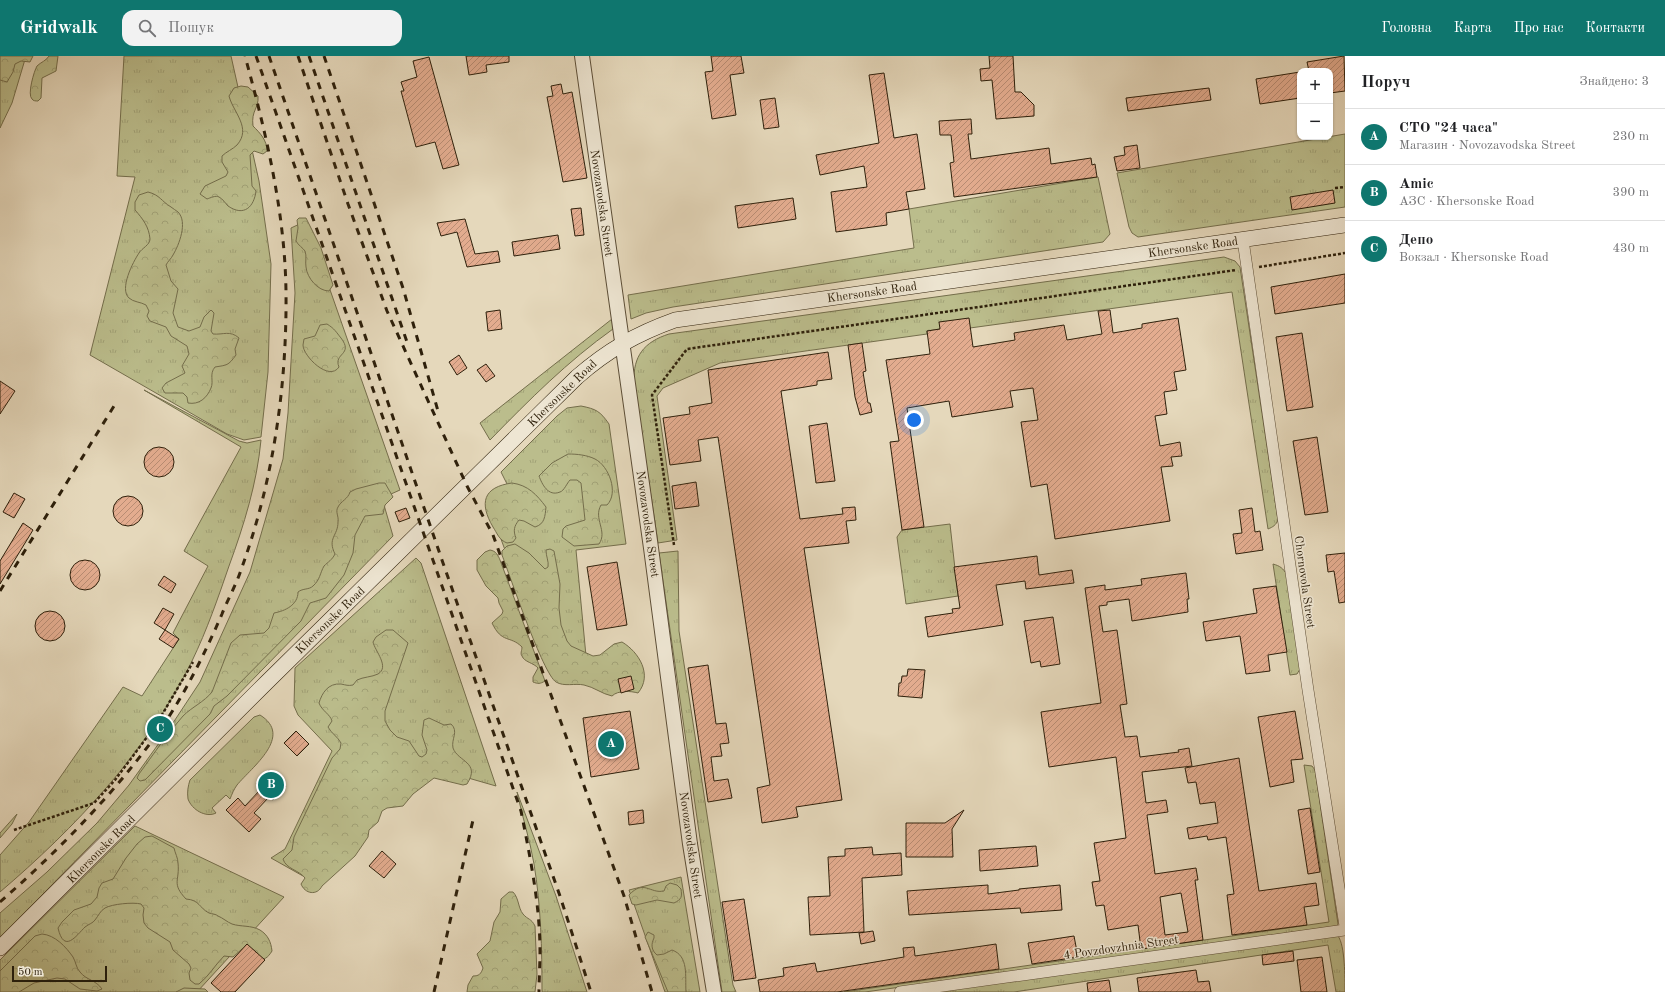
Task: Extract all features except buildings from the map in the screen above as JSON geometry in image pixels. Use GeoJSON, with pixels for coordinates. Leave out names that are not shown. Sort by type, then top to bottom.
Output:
{"type":"FeatureCollection","features":[{"type":"Feature","properties":{"kind":"main road","name":"Khersonske Road"},"geometry":{"type":"LineString","coordinates":[[0,948],[267,682],[577,377],[599,357],[622,343],[648,330],[675,320],[1345,225]]}},
{"type":"Feature","properties":{"kind":"street","name":"Novozavodska Street"},"geometry":{"type":"LineString","coordinates":[[582,56],[690,844],[714,992]]}},
{"type":"Feature","properties":{"kind":"street","name":"Chornovola Street"},"geometry":{"type":"LineString","coordinates":[[1243,240],[1308,690],[1345,925]]}},
{"type":"Feature","properties":{"kind":"street","name":"4 Povzdovzhnia Street"},"geometry":{"type":"LineString","coordinates":[[900,992],[1345,925]]}},
{"type":"Feature","properties":{"kind":"path"},"geometry":{"type":"LineString","coordinates":[[1335,188],[1345,187]]}},
{"type":"Feature","properties":{"kind":"path"},"geometry":{"type":"LineString","coordinates":[[674,545],[652,395],[687,349],[1247,269],[1345,253]]}},
{"type":"Feature","properties":{"kind":"path"},"geometry":{"type":"LineString","coordinates":[[14,830],[94,803],[115,780],[156,725],[193,662]]}},
{"type":"Feature","properties":{"kind":"green space"},"geometry":{"type":"Polygon","coordinates":[[[0,56],[26,56],[12,103],[0,128],[0,56]]]}},
{"type":"Feature","properties":{"kind":"green space"},"geometry":{"type":"Polygon","coordinates":[[[0,56],[33,56],[30,62],[21,61],[15,64],[13,72],[7,82],[0,80],[0,56]]]}},
{"type":"Feature","properties":{"kind":"green space"},"geometry":{"type":"Polygon","coordinates":[[[49,56],[58,56],[56,71],[42,78],[41,98],[38,101],[34,101],[32,100],[30,93],[34,73],[37,66],[49,56]]]}},
{"type":"Feature","properties":{"kind":"green space"},"geometry":{"type":"Polygon","coordinates":[[[124,56],[231,56],[259,181],[271,264],[268,372],[261,437],[244,440],[227,434],[90,355],[135,177],[117,176],[124,56]]]}},
{"type":"Feature","properties":{"kind":"green space"},"geometry":{"type":"Polygon","coordinates":[[[241,86],[248,87],[258,96],[253,116],[253,126],[261,134],[267,147],[267,151],[263,154],[254,151],[250,155],[252,186],[256,191],[255,197],[247,209],[239,211],[228,206],[218,196],[207,199],[200,194],[205,186],[226,176],[228,172],[222,162],[222,156],[237,145],[241,139],[243,132],[242,126],[229,96],[234,88],[241,86]]]}},
{"type":"Feature","properties":{"kind":"green space"},"geometry":{"type":"Polygon","coordinates":[[[1345,134],[1345,207],[1138,237],[1132,233],[1129,227],[1117,173],[1310,140],[1333,140],[1333,136],[1345,134]]]}},
{"type":"Feature","properties":{"kind":"green space"},"geometry":{"type":"Polygon","coordinates":[[[1098,177],[1110,234],[1103,242],[673,307],[646,313],[631,319],[628,295],[914,248],[909,209],[1098,177]]]}},
{"type":"Feature","properties":{"kind":"green space"},"geometry":{"type":"Polygon","coordinates":[[[148,192],[158,196],[181,216],[182,234],[178,245],[166,265],[171,281],[178,289],[173,313],[178,327],[189,331],[200,327],[204,317],[211,310],[214,313],[211,331],[213,334],[229,333],[239,338],[235,349],[236,355],[227,364],[215,367],[212,372],[212,385],[209,392],[205,398],[196,403],[188,403],[187,397],[183,393],[165,393],[162,388],[166,383],[185,373],[182,366],[189,354],[187,346],[171,336],[166,327],[150,321],[147,316],[149,311],[146,305],[129,298],[126,294],[126,282],[131,269],[139,253],[150,241],[147,227],[135,210],[135,202],[139,195],[148,192]]]}},
{"type":"Feature","properties":{"kind":"green space"},"geometry":{"type":"Polygon","coordinates":[[[299,218],[306,218],[321,248],[333,285],[329,291],[321,289],[317,286],[308,275],[305,251],[296,241],[298,228],[297,220],[299,218]]]}},
{"type":"Feature","properties":{"kind":"green space"},"geometry":{"type":"Polygon","coordinates":[[[306,221],[400,490],[382,498],[393,536],[0,938],[0,913],[47,872],[97,823],[129,785],[167,732],[200,682],[250,572],[283,459],[288,413],[295,293],[291,228],[306,221]]]}},
{"type":"Feature","properties":{"kind":"green space"},"geometry":{"type":"Polygon","coordinates":[[[1224,257],[1235,261],[1240,267],[1278,520],[1275,525],[1268,529],[1232,292],[970,328],[940,329],[927,331],[927,334],[720,363],[663,388],[657,396],[677,540],[658,543],[634,382],[634,373],[638,357],[642,351],[660,337],[669,334],[1224,257]]]}},
{"type":"Feature","properties":{"kind":"green space"},"geometry":{"type":"Polygon","coordinates":[[[612,319],[613,329],[580,354],[534,396],[490,440],[480,423],[612,319]]]}},
{"type":"Feature","properties":{"kind":"green space"},"geometry":{"type":"Polygon","coordinates":[[[327,324],[334,329],[341,338],[345,348],[338,362],[339,367],[335,371],[323,370],[317,366],[307,355],[303,345],[304,339],[315,336],[320,325],[327,324]]]}},
{"type":"Feature","properties":{"kind":"green space"},"geometry":{"type":"Polygon","coordinates":[[[144,390],[239,441],[247,443],[261,440],[253,488],[245,519],[216,602],[192,661],[154,726],[132,757],[82,815],[28,868],[0,892],[0,855],[29,822],[123,687],[142,696],[179,639],[173,633],[208,566],[184,551],[241,447],[144,390]]]}},
{"type":"Feature","properties":{"kind":"green space"},"geometry":{"type":"Polygon","coordinates":[[[581,406],[597,411],[609,424],[626,544],[576,550],[586,656],[549,670],[494,520],[515,500],[501,472],[557,416],[567,408],[581,406]]]}},
{"type":"Feature","properties":{"kind":"green space"},"geometry":{"type":"Polygon","coordinates":[[[568,454],[582,455],[600,462],[611,480],[611,500],[607,505],[601,505],[599,510],[599,520],[602,534],[599,544],[574,546],[562,537],[563,529],[566,526],[585,520],[581,483],[577,480],[570,480],[564,489],[556,493],[552,493],[546,489],[539,476],[552,463],[568,454]]]}},
{"type":"Feature","properties":{"kind":"green space"},"geometry":{"type":"Polygon","coordinates":[[[379,483],[385,483],[393,497],[385,505],[383,514],[365,516],[355,535],[353,553],[344,575],[326,598],[310,603],[301,621],[227,696],[214,706],[210,714],[145,780],[140,781],[137,778],[139,774],[177,723],[183,716],[212,692],[231,643],[240,635],[264,633],[269,628],[274,613],[290,607],[296,600],[298,592],[308,589],[315,584],[324,566],[335,554],[332,541],[338,527],[337,509],[339,505],[350,492],[379,483]]]}},
{"type":"Feature","properties":{"kind":"green space"},"geometry":{"type":"Polygon","coordinates":[[[512,483],[523,486],[532,491],[546,507],[544,519],[541,524],[535,527],[519,520],[514,529],[516,538],[513,542],[507,543],[500,538],[493,527],[486,511],[485,504],[486,498],[495,488],[512,483]]]}},
{"type":"Feature","properties":{"kind":"green space"},"geometry":{"type":"Polygon","coordinates":[[[950,524],[958,596],[906,604],[897,537],[902,530],[950,524]]]}},
{"type":"Feature","properties":{"kind":"green space"},"geometry":{"type":"Polygon","coordinates":[[[515,544],[529,553],[545,569],[548,567],[546,550],[550,549],[554,551],[560,584],[559,608],[561,625],[567,641],[571,646],[593,656],[600,655],[614,644],[622,642],[628,646],[642,664],[644,672],[642,686],[638,693],[628,691],[612,696],[584,685],[566,685],[556,682],[550,675],[535,644],[502,555],[502,551],[507,546],[515,544]]]}},
{"type":"Feature","properties":{"kind":"green space"},"geometry":{"type":"Polygon","coordinates":[[[490,550],[494,551],[500,560],[545,681],[542,683],[533,682],[533,677],[538,668],[523,658],[521,654],[522,647],[518,643],[499,634],[492,623],[502,614],[503,611],[498,598],[486,586],[477,570],[477,560],[485,552],[490,550]]]}},
{"type":"Feature","properties":{"kind":"green space"},"geometry":{"type":"Polygon","coordinates":[[[678,551],[679,631],[733,985],[736,992],[722,992],[659,553],[678,551]]]}},
{"type":"Feature","properties":{"kind":"green space"},"geometry":{"type":"Polygon","coordinates":[[[416,558],[421,563],[496,786],[409,761],[303,876],[271,858],[285,849],[332,751],[298,715],[294,706],[295,668],[416,558]]]}},
{"type":"Feature","properties":{"kind":"green space"},"geometry":{"type":"Polygon","coordinates":[[[1273,564],[1281,568],[1287,575],[1300,669],[1297,674],[1290,675],[1273,564]]]}},
{"type":"Feature","properties":{"kind":"green space"},"geometry":{"type":"Polygon","coordinates":[[[386,630],[393,630],[408,643],[385,711],[385,721],[390,730],[397,737],[409,741],[419,756],[422,757],[426,754],[427,750],[422,735],[424,720],[429,718],[444,725],[451,724],[455,732],[453,748],[470,767],[471,777],[467,784],[463,785],[434,778],[413,794],[403,806],[387,808],[382,811],[378,822],[369,830],[368,837],[355,856],[320,889],[314,892],[308,892],[301,884],[305,878],[287,865],[283,859],[292,850],[294,837],[332,758],[340,749],[341,743],[328,727],[332,721],[319,703],[326,689],[332,685],[353,685],[357,680],[376,675],[381,671],[383,667],[381,659],[373,642],[376,637],[386,630]]]}},
{"type":"Feature","properties":{"kind":"green space"},"geometry":{"type":"Polygon","coordinates":[[[260,715],[269,723],[273,732],[272,742],[267,751],[237,785],[230,799],[226,795],[212,808],[216,813],[204,814],[196,810],[188,799],[190,780],[254,717],[260,715]]]}},
{"type":"Feature","properties":{"kind":"green space"},"geometry":{"type":"Polygon","coordinates":[[[1304,765],[1312,766],[1315,770],[1338,924],[1337,926],[865,992],[844,992],[1329,922],[1304,765]]]}},
{"type":"Feature","properties":{"kind":"green space"},"geometry":{"type":"Polygon","coordinates":[[[517,792],[556,896],[587,992],[542,992],[541,928],[534,864],[517,792]]]}},
{"type":"Feature","properties":{"kind":"green space"},"geometry":{"type":"Polygon","coordinates":[[[17,814],[12,824],[0,838],[0,833],[17,814]]]}},
{"type":"Feature","properties":{"kind":"green space"},"geometry":{"type":"Polygon","coordinates":[[[135,826],[284,897],[197,992],[0,992],[0,960],[135,826]]]}},
{"type":"Feature","properties":{"kind":"green space"},"geometry":{"type":"Polygon","coordinates":[[[152,836],[174,848],[178,861],[177,885],[181,894],[186,899],[197,903],[209,913],[216,915],[232,924],[253,927],[260,930],[267,936],[270,942],[272,951],[269,956],[260,959],[245,949],[242,949],[233,957],[224,956],[203,981],[199,984],[195,984],[190,980],[189,973],[191,968],[189,964],[173,950],[170,942],[148,928],[144,923],[144,908],[141,904],[137,903],[117,904],[105,908],[94,921],[85,927],[74,938],[70,941],[63,940],[58,928],[62,922],[74,910],[91,904],[97,897],[102,883],[113,879],[137,844],[145,837],[152,836]]]}},
{"type":"Feature","properties":{"kind":"green space"},"geometry":{"type":"Polygon","coordinates":[[[681,877],[700,992],[665,992],[629,890],[681,877]]]}},
{"type":"Feature","properties":{"kind":"green space"},"geometry":{"type":"Polygon","coordinates":[[[670,883],[677,885],[681,889],[681,898],[677,902],[674,903],[657,900],[636,905],[632,904],[629,895],[634,890],[643,887],[655,891],[664,891],[666,886],[670,883]]]}},
{"type":"Feature","properties":{"kind":"green space"},"geometry":{"type":"Polygon","coordinates":[[[509,892],[513,892],[515,894],[521,912],[535,926],[537,974],[535,992],[467,992],[468,985],[473,976],[481,973],[483,968],[477,954],[490,941],[494,922],[500,912],[501,899],[509,892]]]}},
{"type":"Feature","properties":{"kind":"green space"},"geometry":{"type":"Polygon","coordinates":[[[648,932],[654,935],[652,947],[657,955],[664,954],[672,950],[681,957],[684,962],[686,973],[686,992],[668,992],[645,937],[648,932]]]}},
{"type":"Feature","properties":{"kind":"green space"},"geometry":{"type":"Polygon","coordinates":[[[42,934],[56,939],[64,946],[73,957],[80,972],[102,989],[97,991],[80,989],[65,979],[57,978],[34,983],[19,992],[0,992],[0,971],[35,936],[42,934]]]}},
{"type":"Feature","properties":{"kind":"green space"},"geometry":{"type":"Polygon","coordinates":[[[1338,936],[1343,954],[1345,992],[1336,992],[1328,945],[1014,992],[924,992],[1338,936]]]}},
{"type":"Feature","properties":{"kind":"green space"},"geometry":{"type":"Polygon","coordinates":[[[184,988],[205,989],[208,992],[176,992],[184,988]]]}},
{"type":"Feature","properties":{"kind":"railway"},"geometry":{"type":"LineString","coordinates":[[0,902],[64,842],[105,799],[160,730],[186,688],[209,644],[237,581],[262,503],[270,468],[281,399],[286,328],[285,262],[273,173],[245,56]]}},
{"type":"Feature","properties":{"kind":"railway"},"geometry":{"type":"LineString","coordinates":[[256,56],[521,811],[534,881],[540,934],[539,992]]}},
{"type":"Feature","properties":{"kind":"railway"},"geometry":{"type":"LineString","coordinates":[[269,56],[443,563],[560,896],[591,992]]}},
{"type":"Feature","properties":{"kind":"railway"},"geometry":{"type":"LineString","coordinates":[[298,56],[348,204],[387,311],[467,486],[493,535],[624,896],[652,992]]}},
{"type":"Feature","properties":{"kind":"railway"},"geometry":{"type":"LineString","coordinates":[[309,56],[407,342]]}},
{"type":"Feature","properties":{"kind":"railway"},"geometry":{"type":"LineString","coordinates":[[324,56],[403,288],[438,411]]}},
{"type":"Feature","properties":{"kind":"railway"},"geometry":{"type":"LineString","coordinates":[[0,591],[114,406]]}},
{"type":"Feature","properties":{"kind":"railway"},"geometry":{"type":"LineString","coordinates":[[434,992],[473,820]]}},
{"type":"Feature","properties":{"kind":"place","name":"Депо"},"geometry":{"type":"Point","coordinates":[160,729]}},
{"type":"Feature","properties":{"kind":"place","name":"СТО \"24 часа\""},"geometry":{"type":"Point","coordinates":[611,744]}},
{"type":"Feature","properties":{"kind":"place","name":"Amic"},"geometry":{"type":"Point","coordinates":[271,785]}}]}
